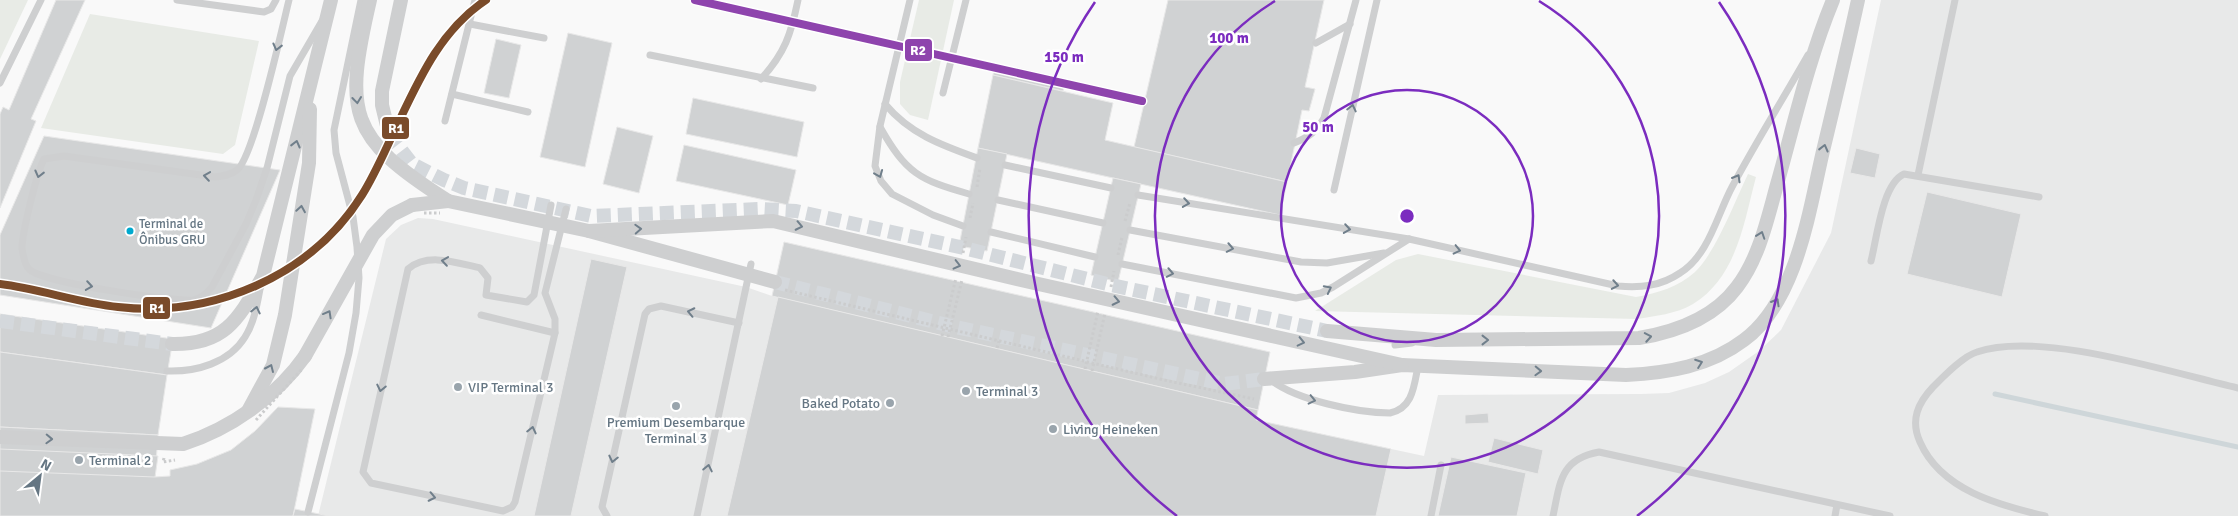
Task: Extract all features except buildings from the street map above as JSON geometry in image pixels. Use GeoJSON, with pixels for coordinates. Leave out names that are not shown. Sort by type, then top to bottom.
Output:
{"type":"FeatureCollection","features":[{"type":"Feature","properties":{"kind":"street"},"geometry":{"type":"LineString","coordinates":[[370,0],[360,43],[355,84],[358,112],[364,130],[376,147],[398,168],[448,207]]}},
{"type":"Feature","properties":{"kind":"street"},"geometry":{"type":"LineString","coordinates":[[389,134],[382,105],[382,90],[401,0]]}},
{"type":"Feature","properties":{"kind":"street"},"geometry":{"type":"LineString","coordinates":[[1327,330],[1436,340],[1639,338],[1670,333],[1697,320],[1720,305],[1737,287],[1752,262],[1768,217],[1819,35],[1833,0]]}},
{"type":"Feature","properties":{"kind":"street"},"geometry":{"type":"LineString","coordinates":[[589,231],[774,221],[1105,301],[1402,365],[1653,374],[1677,370],[1703,362],[1745,340],[1774,307],[1796,259],[1858,0]]}},
{"type":"Feature","properties":{"kind":"street"},"geometry":{"type":"LineString","coordinates":[[172,344],[203,342],[224,332],[242,313],[263,276],[329,6]]}},
{"type":"Feature","properties":{"kind":"street"},"geometry":{"type":"LineString","coordinates":[[252,416],[278,347],[309,163],[311,81]]}},
{"type":"Feature","properties":{"kind":"street"},"geometry":{"type":"LineString","coordinates":[[0,437],[182,444],[252,416],[300,363],[373,234],[400,210],[412,205],[448,207],[589,231],[777,286]]}},
{"type":"Feature","properties":{"kind":"street"},"geometry":{"type":"LineString","coordinates":[[1267,378],[1363,371],[1402,365]]}},
{"type":"Feature","properties":{"kind":"lane"},"geometry":{"type":"LineString","coordinates":[[0,83],[41,0]]}},
{"type":"Feature","properties":{"kind":"lane"},"geometry":{"type":"LineString","coordinates":[[176,0],[264,12],[275,2]]}},
{"type":"Feature","properties":{"kind":"lane"},"geometry":{"type":"LineString","coordinates":[[289,0],[252,144],[238,170],[227,176],[215,177],[64,156],[44,159],[22,241],[24,261],[29,270],[49,279],[154,297],[194,300],[205,295],[212,287],[246,224],[267,168],[290,76],[329,6]]}},
{"type":"Feature","properties":{"kind":"lane"},"geometry":{"type":"LineString","coordinates":[[308,512],[349,353],[356,313],[359,278],[357,247],[353,217],[336,153],[334,130],[361,0]]}},
{"type":"Feature","properties":{"kind":"lane"},"geometry":{"type":"LineString","coordinates":[[445,121],[475,0]]}},
{"type":"Feature","properties":{"kind":"lane"},"geometry":{"type":"LineString","coordinates":[[761,79],[773,66],[788,42],[798,0]]}},
{"type":"Feature","properties":{"kind":"lane"},"geometry":{"type":"LineString","coordinates":[[910,0],[880,126],[875,166],[881,181],[892,194],[933,215],[963,226]]}},
{"type":"Feature","properties":{"kind":"lane"},"geometry":{"type":"LineString","coordinates":[[943,93],[966,0]]}},
{"type":"Feature","properties":{"kind":"lane"},"geometry":{"type":"LineString","coordinates":[[1294,143],[1318,130],[1324,118],[1356,0]]}},
{"type":"Feature","properties":{"kind":"lane"},"geometry":{"type":"LineString","coordinates":[[1334,190],[1377,0]]}},
{"type":"Feature","properties":{"kind":"lane"},"geometry":{"type":"LineString","coordinates":[[1918,175],[1955,0]]}},
{"type":"Feature","properties":{"kind":"lane"},"geometry":{"type":"LineString","coordinates":[[470,24],[544,38]]}},
{"type":"Feature","properties":{"kind":"lane"},"geometry":{"type":"LineString","coordinates":[[1316,43],[1350,24]]}},
{"type":"Feature","properties":{"kind":"lane"},"geometry":{"type":"LineString","coordinates":[[1138,195],[1409,239],[1618,286],[1650,286],[1680,273],[1694,262],[1704,247],[1732,188],[1819,35]]}},
{"type":"Feature","properties":{"kind":"lane"},"geometry":{"type":"LineString","coordinates":[[650,55],[813,88]]}},
{"type":"Feature","properties":{"kind":"lane"},"geometry":{"type":"LineString","coordinates":[[452,94],[528,112]]}},
{"type":"Feature","properties":{"kind":"lane"},"geometry":{"type":"LineString","coordinates":[[885,104],[897,118],[914,132],[939,145],[977,158]]}},
{"type":"Feature","properties":{"kind":"lane"},"geometry":{"type":"LineString","coordinates":[[880,126],[905,166],[937,185],[969,194]]}},
{"type":"Feature","properties":{"kind":"lane"},"geometry":{"type":"LineString","coordinates":[[1005,165],[1111,188]]}},
{"type":"Feature","properties":{"kind":"lane"},"geometry":{"type":"LineString","coordinates":[[1871,261],[1888,193],[1893,182],[1904,174],[2039,197]]}},
{"type":"Feature","properties":{"kind":"lane"},"geometry":{"type":"LineString","coordinates":[[998,200],[1103,224]]}},
{"type":"Feature","properties":{"kind":"lane"},"geometry":{"type":"LineString","coordinates":[[551,205],[534,295],[527,302],[486,295],[488,278],[480,268],[429,260],[414,264],[408,269],[363,472],[366,479],[378,486],[479,507],[503,511],[512,508],[555,333],[555,319],[545,293],[566,209]]}},
{"type":"Feature","properties":{"kind":"lane"},"geometry":{"type":"LineString","coordinates":[[1130,230],[1301,262],[1327,263],[1387,252]]}},
{"type":"Feature","properties":{"kind":"lane"},"geometry":{"type":"LineString","coordinates":[[991,232],[1095,257]]}},
{"type":"Feature","properties":{"kind":"lane"},"geometry":{"type":"LineString","coordinates":[[1122,264],[1296,298],[1327,290],[1409,239]]}},
{"type":"Feature","properties":{"kind":"lane"},"geometry":{"type":"LineString","coordinates":[[697,516],[751,264]]}},
{"type":"Feature","properties":{"kind":"lane"},"geometry":{"type":"LineString","coordinates":[[167,371],[201,369],[234,351],[245,338],[254,320],[263,276]]}},
{"type":"Feature","properties":{"kind":"lane"},"geometry":{"type":"LineString","coordinates":[[607,516],[602,508],[645,314],[649,309],[661,306],[739,323]]}},
{"type":"Feature","properties":{"kind":"lane"},"geometry":{"type":"LineString","coordinates":[[481,315],[555,333]]}},
{"type":"Feature","properties":{"kind":"lane"},"geometry":{"type":"LineString","coordinates":[[1395,345],[1436,340]]}},
{"type":"Feature","properties":{"kind":"lane"},"geometry":{"type":"LineString","coordinates":[[2045,516],[2004,506],[1969,491],[1940,472],[1925,454],[1915,432],[1915,415],[1925,396],[1945,375],[1976,352],[2009,346],[2044,346],[2094,354],[2238,388]]}},
{"type":"Feature","properties":{"kind":"lane"},"geometry":{"type":"LineString","coordinates":[[1267,378],[1298,396],[1390,413],[1397,412],[1406,405],[1412,393],[1418,366]]}},
{"type":"Feature","properties":{"kind":"lane"},"geometry":{"type":"LineString","coordinates":[[1553,516],[1559,486],[1567,468],[1582,455],[1599,452],[1890,516]]}},
{"type":"Feature","properties":{"kind":"lane"},"geometry":{"type":"LineString","coordinates":[[1432,516],[1441,466]]}},
{"type":"Feature","properties":{"kind":"lane"},"geometry":{"type":"LineString","coordinates":[[1835,516],[1837,505]]}},
{"type":"Feature","properties":{"kind":"path"},"geometry":{"type":"LineString","coordinates":[[416,214],[448,207]]}},
{"type":"Feature","properties":{"kind":"path"},"geometry":{"type":"LineString","coordinates":[[948,338],[965,267]]}},
{"type":"Feature","properties":{"kind":"path"},"geometry":{"type":"LineString","coordinates":[[1085,369],[1112,280]]}},
{"type":"Feature","properties":{"kind":"path"},"geometry":{"type":"LineString","coordinates":[[777,286],[1094,364],[1254,399]]}},
{"type":"Feature","properties":{"kind":"path"},"geometry":{"type":"LineString","coordinates":[[1092,371],[1105,301]]}},
{"type":"Feature","properties":{"kind":"path"},"geometry":{"type":"LineString","coordinates":[[942,336],[948,312]]}},
{"type":"Feature","properties":{"kind":"path"},"geometry":{"type":"LineString","coordinates":[[997,348],[999,341]]}},
{"type":"Feature","properties":{"kind":"path"},"geometry":{"type":"LineString","coordinates":[[252,416],[308,362]]}},
{"type":"Feature","properties":{"kind":"shaded area"},"geometry":{"type":"Polygon","coordinates":[[[0,0],[28,0],[0,59],[0,0]]]}},
{"type":"Feature","properties":{"kind":"shaded area"},"geometry":{"type":"Polygon","coordinates":[[[919,0],[954,0],[928,120],[910,115],[900,104],[900,82],[919,0]]]}},
{"type":"Feature","properties":{"kind":"shaded area"},"geometry":{"type":"Polygon","coordinates":[[[1881,0],[2238,0],[2238,516],[318,516],[386,239],[401,225],[418,218],[433,219],[746,287],[772,296],[1256,420],[1424,456],[1438,395],[1669,393],[1705,383],[1729,372],[1759,351],[1781,330],[1831,233],[1881,0]]]}},
{"type":"Feature","properties":{"kind":"shaded area"},"geometry":{"type":"Polygon","coordinates":[[[90,14],[259,41],[235,145],[223,154],[41,128],[90,14]]]}},
{"type":"Feature","properties":{"kind":"shaded area"},"geometry":{"type":"Polygon","coordinates":[[[1748,174],[1756,177],[1742,230],[1729,264],[1720,279],[1708,293],[1693,304],[1680,310],[1637,319],[1315,311],[1396,260],[1418,254],[1636,297],[1660,291],[1682,282],[1703,263],[1718,239],[1748,174]]]}},
{"type":"Feature","properties":{"kind":"waterway"},"geometry":{"type":"LineString","coordinates":[[1995,394],[2238,447]]}},
{"type":"Feature","properties":{"kind":"tunnel"},"geometry":{"type":"LineString","coordinates":[[389,134],[412,164],[444,180],[464,188],[591,216],[760,209],[796,211],[964,248],[1111,285],[1327,331]]}},
{"type":"Feature","properties":{"kind":"tunnel"},"geometry":{"type":"LineString","coordinates":[[775,282],[951,326],[1224,384],[1264,379]]}},
{"type":"Feature","properties":{"kind":"tunnel"},"geometry":{"type":"LineString","coordinates":[[0,321],[172,344]]}},
{"type":"Feature","properties":{"kind":"tram line"},"geometry":{"type":"LineString","coordinates":[[1065,83],[1142,101]]}},
{"type":"Feature","properties":{"kind":"transit line","name":"R1"},"geometry":{"type":"LineString","coordinates":[[0,284],[103,305],[154,309],[189,306],[224,298],[256,286],[287,269],[316,248],[341,224],[362,195],[374,173],[430,60],[455,27],[486,0]]}},
{"type":"Feature","properties":{"kind":"transit line","name":"R2"},"geometry":{"type":"LineString","coordinates":[[695,0],[1142,101]]}},
{"type":"Feature","properties":{"kind":"place","name":"Terminal de Ônibus GRU"},"geometry":{"type":"Point","coordinates":[130,231]}},
{"type":"Feature","properties":{"kind":"place","name":"VIP Terminal 3"},"geometry":{"type":"Point","coordinates":[458,387]}},
{"type":"Feature","properties":{"kind":"place","name":"Terminal 3"},"geometry":{"type":"Point","coordinates":[966,391]}},
{"type":"Feature","properties":{"kind":"place","name":"Baked Potato"},"geometry":{"type":"Point","coordinates":[890,403]}},
{"type":"Feature","properties":{"kind":"place","name":"Premium Desembarque Terminal 3"},"geometry":{"type":"Point","coordinates":[676,406]}},
{"type":"Feature","properties":{"kind":"place","name":"Living Heineken"},"geometry":{"type":"Point","coordinates":[1053,429]}},
{"type":"Feature","properties":{"kind":"place","name":"Terminal 2"},"geometry":{"type":"Point","coordinates":[79,460]}}]}
